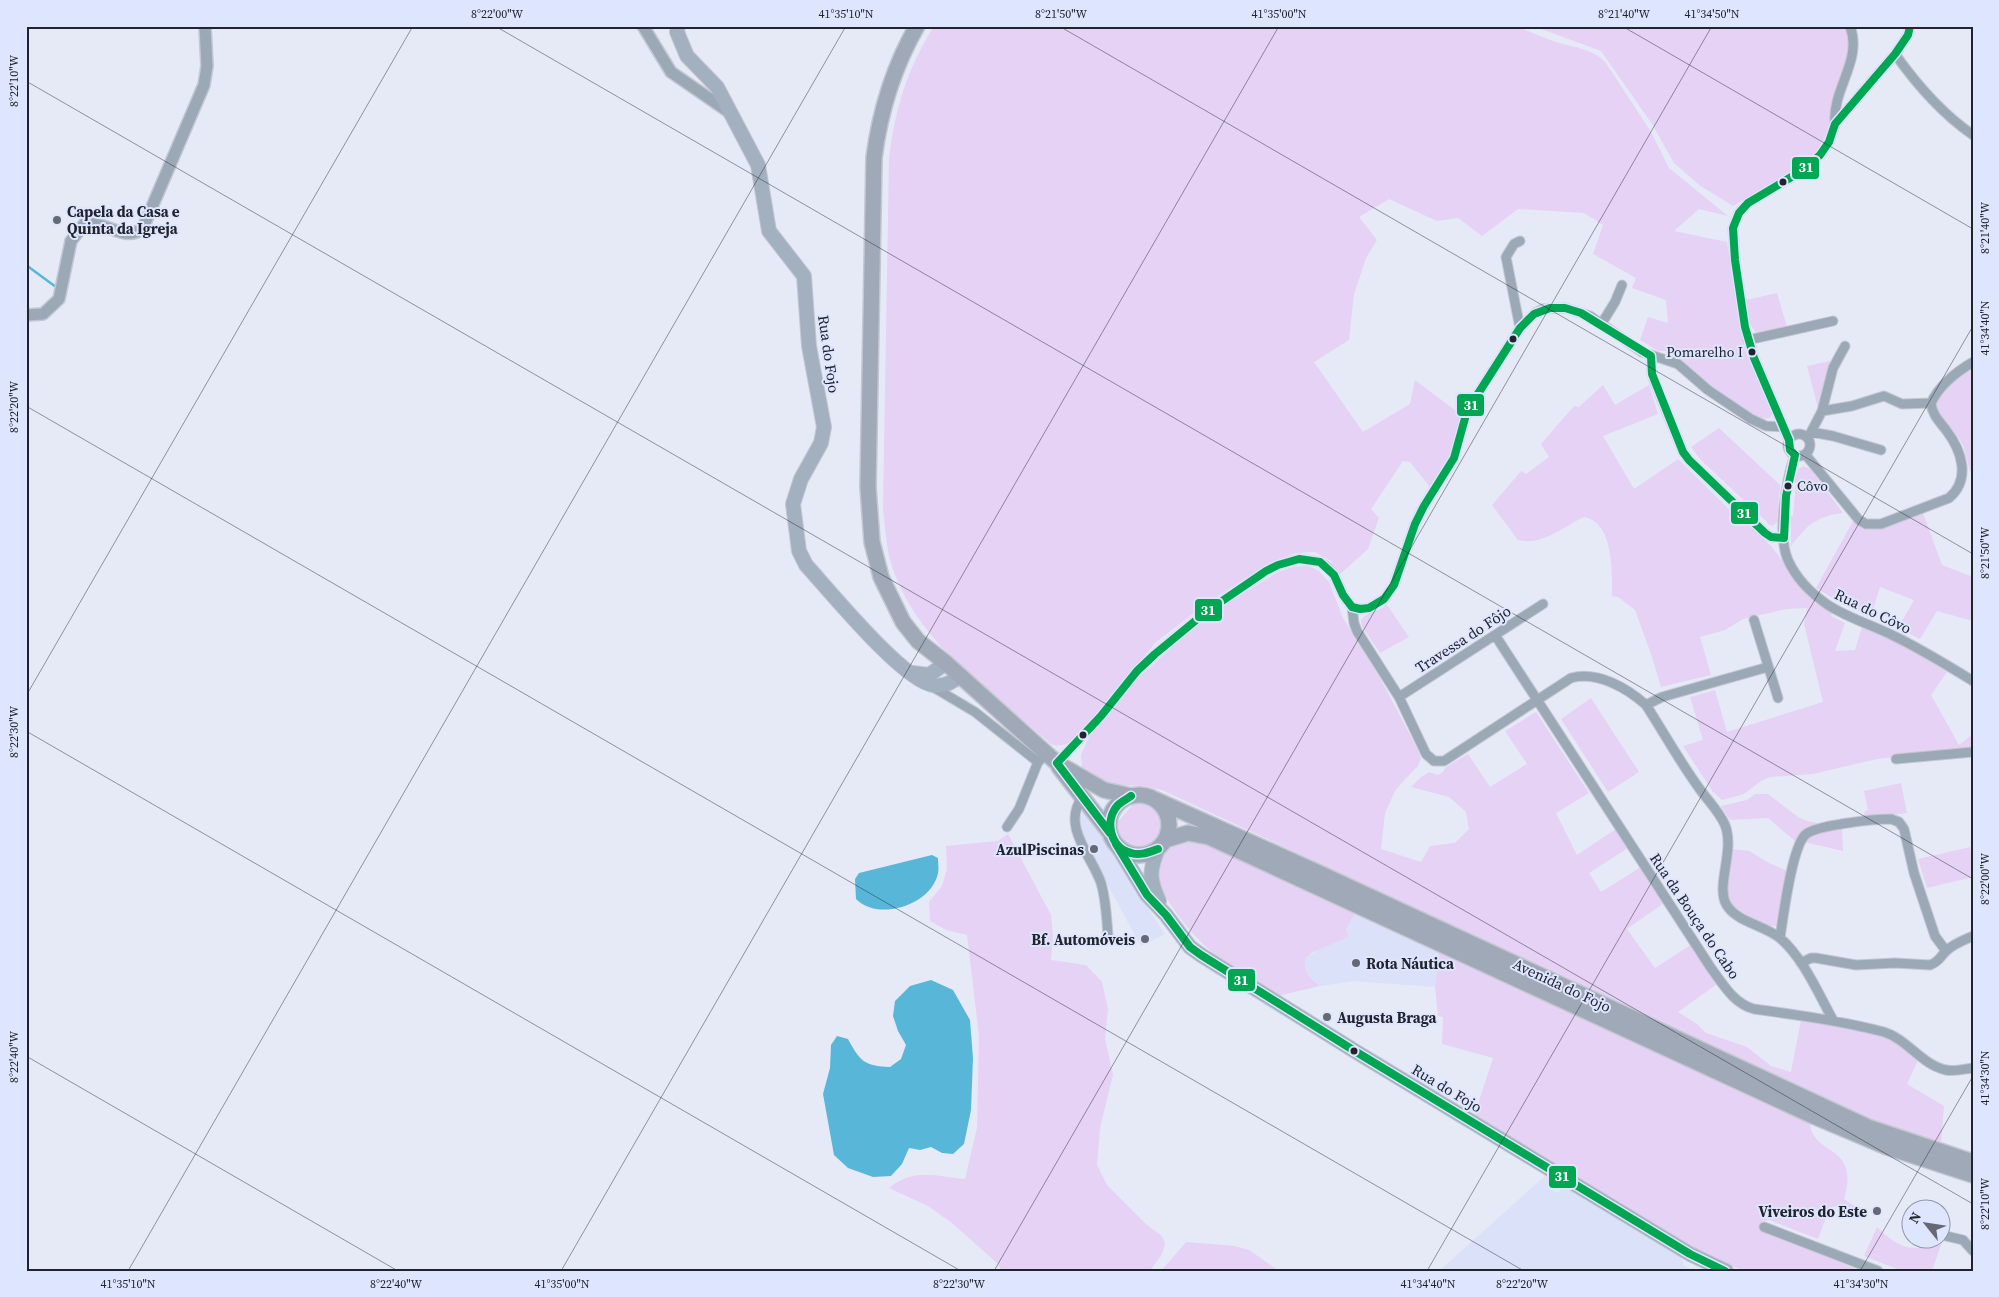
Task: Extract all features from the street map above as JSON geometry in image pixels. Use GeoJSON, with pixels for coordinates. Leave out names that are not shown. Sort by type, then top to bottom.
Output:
{"type":"FeatureCollection","features":[{"type":"Feature","properties":{"kind":"main road","name":"Rua do Fojo"},"geometry":{"type":"LineString","coordinates":[[678,26],[677,32],[687,56],[717,86],[758,165],[769,231],[804,276],[809,346],[824,427],[821,443],[801,479],[793,504],[800,551],[806,565],[892,659],[930,685]]}},
{"type":"Feature","properties":{"kind":"main road"},"geometry":{"type":"LineString","coordinates":[[917,26],[899,61],[888,89],[881,115],[874,158],[868,504],[872,542],[888,593],[903,622],[918,642],[961,676],[1048,760],[1082,798],[1113,839]]}},
{"type":"Feature","properties":{"kind":"main road"},"geometry":{"type":"LineString","coordinates":[[925,26],[898,80],[887,120],[883,144],[880,189],[875,493],[878,537],[889,578],[915,624],[946,663]]}},
{"type":"Feature","properties":{"kind":"main road"},"geometry":{"type":"LineString","coordinates":[[910,673],[928,675],[946,663]]}},
{"type":"Feature","properties":{"kind":"main road"},"geometry":{"type":"LineString","coordinates":[[930,685],[944,686],[961,676]]}},
{"type":"Feature","properties":{"kind":"main road","name":"Avenida do Fojo"},"geometry":{"type":"LineString","coordinates":[[1048,760],[1104,790],[1154,799],[1868,1127],[1973,1162]]}},
{"type":"Feature","properties":{"kind":"main road"},"geometry":{"type":"LineString","coordinates":[[1113,839],[1111,815],[1123,800],[1131,796]]}},
{"type":"Feature","properties":{"kind":"main road"},"geometry":{"type":"LineString","coordinates":[[1154,799],[1166,812],[1169,831],[1162,844]]}},
{"type":"Feature","properties":{"kind":"main road","name":"Avenida do Fojo"},"geometry":{"type":"LineString","coordinates":[[1113,839],[1123,850],[1131,854],[1150,853],[1162,844],[1188,833],[1209,836],[1811,1115],[1887,1147],[1973,1175]]}},
{"type":"Feature","properties":{"kind":"main road","name":"Rua do Fojo"},"geometry":{"type":"LineString","coordinates":[[1113,839],[1147,895],[1166,915],[1190,946],[1237,979],[1690,1254],[1726,1271]]}},
{"type":"Feature","properties":{"kind":"main road","name":"Rua do Fojo"},"geometry":{"type":"LineString","coordinates":[[1162,844],[1152,864],[1150,877],[1166,915]]}},
{"type":"Feature","properties":{"kind":"street"},"geometry":{"type":"LineString","coordinates":[[26,315],[43,314],[59,299],[71,241],[85,223],[98,224],[123,233],[132,234],[143,228],[204,85],[207,66],[205,26]]}},
{"type":"Feature","properties":{"kind":"street"},"geometry":{"type":"LineString","coordinates":[[643,26],[671,72],[729,112]]}},
{"type":"Feature","properties":{"kind":"street"},"geometry":{"type":"LineString","coordinates":[[1836,124],[1835,104],[1850,66],[1853,49],[1854,40],[1850,26]]}},
{"type":"Feature","properties":{"kind":"street"},"geometry":{"type":"LineString","coordinates":[[1845,346],[1833,368],[1822,411],[1809,435],[1810,448],[1805,454],[1795,455],[1789,447],[1790,440],[1748,340],[1740,303],[1732,237],[1735,220],[1748,203],[1803,170],[1820,155],[1829,142],[1836,124],[1895,54],[1908,35],[1910,26]]}},
{"type":"Feature","properties":{"kind":"street"},"geometry":{"type":"LineString","coordinates":[[1895,54],[1920,88],[1956,124],[1973,135]]}},
{"type":"Feature","properties":{"kind":"street"},"geometry":{"type":"LineString","coordinates":[[1520,242],[1514,244],[1506,257],[1520,328]]}},
{"type":"Feature","properties":{"kind":"street"},"geometry":{"type":"LineString","coordinates":[[1602,323],[1615,302],[1622,285]]}},
{"type":"Feature","properties":{"kind":"street"},"geometry":{"type":"LineString","coordinates":[[1352,607],[1360,609],[1369,608],[1378,604],[1390,592],[1424,506],[1454,458],[1467,411],[1520,328],[1535,313],[1543,309],[1554,307],[1576,311],[1602,323],[1630,344],[1651,356],[1678,364],[1708,390],[1760,424],[1783,427]]}},
{"type":"Feature","properties":{"kind":"street"},"geometry":{"type":"LineString","coordinates":[[1748,340],[1833,321]]}},
{"type":"Feature","properties":{"kind":"street"},"geometry":{"type":"LineString","coordinates":[[1651,356],[1652,374],[1655,384],[1683,452],[1771,537],[1784,538]]}},
{"type":"Feature","properties":{"kind":"street"},"geometry":{"type":"LineString","coordinates":[[1805,454],[1859,520],[1866,524],[1873,526],[1881,524],[1949,498],[1957,492],[1962,483],[1959,452],[1948,432],[1934,416],[1931,403],[1940,389],[1958,372],[1973,362]]}},
{"type":"Feature","properties":{"kind":"street"},"geometry":{"type":"LineString","coordinates":[[1822,411],[1852,406],[1884,396],[1902,404],[1931,403]]}},
{"type":"Feature","properties":{"kind":"street"},"geometry":{"type":"LineString","coordinates":[[1790,440],[1798,434],[1833,436],[1880,450]]}},
{"type":"Feature","properties":{"kind":"street","name":"Rua do Côvo"},"geometry":{"type":"LineString","coordinates":[[1795,455],[1788,476],[1785,498],[1785,550],[1792,567],[1811,591],[1828,605],[1911,644],[1973,681]]}},
{"type":"Feature","properties":{"kind":"street"},"geometry":{"type":"LineString","coordinates":[[1007,827],[1048,760],[1101,716],[1137,671],[1155,654],[1206,612],[1266,571],[1289,560],[1299,558],[1320,562],[1334,576],[1343,595],[1352,607],[1354,623],[1358,631],[1399,697],[1426,754],[1434,761],[1444,761],[1572,678],[1585,676],[1609,682],[1623,688],[1646,705],[1699,789],[1714,806],[1725,825],[1728,850],[1723,888],[1726,904],[1736,914],[1780,938],[1800,963],[1833,1020]]}},
{"type":"Feature","properties":{"kind":"street","name":"Travessa do Fôjo"},"geometry":{"type":"LineString","coordinates":[[1399,697],[1543,604]]}},
{"type":"Feature","properties":{"kind":"street"},"geometry":{"type":"LineString","coordinates":[[1754,620],[1778,698]]}},
{"type":"Feature","properties":{"kind":"street","name":"Rua da Bouça do Cabo"},"geometry":{"type":"LineString","coordinates":[[1496,634],[1711,968],[1737,1001],[1754,1009],[1833,1020],[1894,1036],[1939,1068],[1954,1070],[1973,1068]]}},
{"type":"Feature","properties":{"kind":"street"},"geometry":{"type":"LineString","coordinates":[[1646,705],[1662,697],[1768,666]]}},
{"type":"Feature","properties":{"kind":"street"},"geometry":{"type":"LineString","coordinates":[[930,685],[1048,760]]}},
{"type":"Feature","properties":{"kind":"street"},"geometry":{"type":"LineString","coordinates":[[1896,759],[1973,752]]}},
{"type":"Feature","properties":{"kind":"street"},"geometry":{"type":"LineString","coordinates":[[1082,798],[1077,811],[1078,832],[1083,850],[1100,882],[1105,903],[1108,937]]}},
{"type":"Feature","properties":{"kind":"street"},"geometry":{"type":"LineString","coordinates":[[1780,938],[1798,847],[1806,833],[1819,827],[1891,819],[1899,822],[1904,829],[1914,873],[1932,928],[1938,942],[1946,951]]}},
{"type":"Feature","properties":{"kind":"street"},"geometry":{"type":"LineString","coordinates":[[1800,963],[1816,958],[1856,965],[1895,963],[1930,965],[1936,963],[1946,951],[1956,944],[1973,936]]}},
{"type":"Feature","properties":{"kind":"street"},"geometry":{"type":"LineString","coordinates":[[1764,1227],[1878,1271]]}},
{"type":"Feature","properties":{"kind":"street"},"geometry":{"type":"LineString","coordinates":[[1952,1237],[1963,1240],[1973,1251]]}},
{"type":"Feature","properties":{"kind":"shaded area"},"geometry":{"type":"Polygon","coordinates":[[[934,26],[1516,26],[1551,40],[1589,51],[1606,63],[1651,132],[1669,168],[1728,216],[1699,209],[1674,231],[1727,242],[1746,353],[1772,414],[1770,418],[1762,419],[1735,404],[1711,387],[1678,356],[1665,351],[1658,351],[1640,340],[1648,317],[1668,323],[1666,300],[1632,288],[1636,278],[1593,254],[1603,225],[1584,213],[1518,209],[1482,236],[1458,218],[1437,221],[1389,199],[1359,217],[1377,240],[1366,258],[1354,294],[1349,340],[1314,362],[1363,432],[1410,404],[1415,380],[1460,414],[1453,454],[1430,487],[1410,462],[1403,461],[1371,509],[1379,518],[1368,549],[1338,576],[1331,561],[1315,552],[1295,553],[1266,565],[1207,603],[1156,642],[1076,738],[1064,745],[1051,744],[979,683],[934,638],[915,613],[900,586],[888,550],[883,510],[889,158],[895,122],[909,74],[934,26]]]}},
{"type":"Feature","properties":{"kind":"shaded area"},"geometry":{"type":"Polygon","coordinates":[[[1533,26],[1845,26],[1850,38],[1849,51],[1833,100],[1830,125],[1822,146],[1805,164],[1733,206],[1699,185],[1674,163],[1652,124],[1601,51],[1533,26]]]}},
{"type":"Feature","properties":{"kind":"shaded area"},"geometry":{"type":"Polygon","coordinates":[[[1777,293],[1787,327],[1759,333],[1755,332],[1749,321],[1746,300],[1777,293]]]}},
{"type":"Feature","properties":{"kind":"shaded area"},"geometry":{"type":"Polygon","coordinates":[[[1830,361],[1818,408],[1807,366],[1830,361]]]}},
{"type":"Feature","properties":{"kind":"shaded area"},"geometry":{"type":"Polygon","coordinates":[[[1973,367],[1973,471],[1970,471],[1963,445],[1935,410],[1939,397],[1949,385],[1973,367]]]}},
{"type":"Feature","properties":{"kind":"shaded area"},"geometry":{"type":"Polygon","coordinates":[[[1603,385],[1615,405],[1649,385],[1658,414],[1603,436],[1634,489],[1678,459],[1736,516],[1739,514],[1772,547],[1798,582],[1832,613],[1831,616],[1845,623],[1835,651],[1855,650],[1862,627],[1908,648],[1947,672],[1931,695],[1959,745],[1973,734],[1973,748],[1877,759],[1813,774],[1770,777],[1761,781],[1744,794],[1722,800],[1713,792],[1683,746],[1703,740],[1690,697],[1715,690],[1727,732],[1823,702],[1804,624],[1807,608],[1786,609],[1743,619],[1725,630],[1700,637],[1711,675],[1661,687],[1635,610],[1618,597],[1612,596],[1611,562],[1606,538],[1601,528],[1594,521],[1584,517],[1544,538],[1527,541],[1518,540],[1492,505],[1521,471],[1526,474],[1549,457],[1541,444],[1574,406],[1579,407],[1603,385]]]}},
{"type":"Feature","properties":{"kind":"shaded area"},"geometry":{"type":"Polygon","coordinates":[[[1719,428],[1780,485],[1777,522],[1773,526],[1767,524],[1701,460],[1691,447],[1719,428]]]}},
{"type":"Feature","properties":{"kind":"shaded area"},"geometry":{"type":"Polygon","coordinates":[[[1804,466],[1811,470],[1843,513],[1819,519],[1802,532],[1791,546],[1791,516],[1793,516],[1796,483],[1794,482],[1798,469],[1804,466]]]}},
{"type":"Feature","properties":{"kind":"shaded area"},"geometry":{"type":"Polygon","coordinates":[[[1923,513],[1942,565],[1973,577],[1973,621],[1937,611],[1920,639],[1898,628],[1914,600],[1880,587],[1871,616],[1846,606],[1816,588],[1853,521],[1869,529],[1877,529],[1923,513]]]}},
{"type":"Feature","properties":{"kind":"shaded area"},"geometry":{"type":"Polygon","coordinates":[[[1308,566],[1319,571],[1329,582],[1343,618],[1380,678],[1421,758],[1418,766],[1395,791],[1385,813],[1381,849],[1421,862],[1430,846],[1455,843],[1469,829],[1466,812],[1449,797],[1411,787],[1429,772],[1438,775],[1446,767],[1468,754],[1490,787],[1527,764],[1505,731],[1536,712],[1589,793],[1556,813],[1577,855],[1616,829],[1628,848],[1589,873],[1601,892],[1641,867],[1664,903],[1627,929],[1655,968],[1692,944],[1717,984],[1678,1012],[1697,1024],[1706,1033],[1747,1047],[1771,1066],[1791,1072],[1801,1020],[1829,1024],[1890,1038],[1919,1058],[1907,1084],[1944,1106],[1941,1143],[1883,1124],[1836,1104],[1162,790],[1145,786],[1113,785],[1082,767],[1081,755],[1090,735],[1134,682],[1203,619],[1278,572],[1293,567],[1308,566]]]}},
{"type":"Feature","properties":{"kind":"shaded area"},"geometry":{"type":"Polygon","coordinates":[[[1387,605],[1409,637],[1380,653],[1362,627],[1361,620],[1366,615],[1387,605]]]}},
{"type":"Feature","properties":{"kind":"shaded area"},"geometry":{"type":"Polygon","coordinates":[[[1591,698],[1639,772],[1608,792],[1561,719],[1591,698]]]}},
{"type":"Feature","properties":{"kind":"shaded area"},"geometry":{"type":"Polygon","coordinates":[[[1901,783],[1907,813],[1863,819],[1865,811],[1868,810],[1864,791],[1901,783]]]}},
{"type":"Feature","properties":{"kind":"shaded area"},"geometry":{"type":"Polygon","coordinates":[[[1755,794],[1768,794],[1798,817],[1818,823],[1801,831],[1795,841],[1768,818],[1730,820],[1721,806],[1747,800],[1755,794]]]}},
{"type":"Feature","properties":{"kind":"shaded area"},"geometry":{"type":"Polygon","coordinates":[[[1137,800],[1147,802],[1156,807],[1164,824],[1162,834],[1155,842],[1146,847],[1136,848],[1127,845],[1119,838],[1115,825],[1137,800]]]}},
{"type":"Feature","properties":{"kind":"shaded area"},"geometry":{"type":"Polygon","coordinates":[[[1083,807],[1165,934],[1141,946],[1083,840],[1080,825],[1083,807]]]}},
{"type":"Feature","properties":{"kind":"shaded area"},"geometry":{"type":"Polygon","coordinates":[[[1842,828],[1843,851],[1804,842],[1816,832],[1842,828]]]}},
{"type":"Feature","properties":{"kind":"shaded area"},"geometry":{"type":"Polygon","coordinates":[[[1008,834],[1051,915],[1053,936],[1051,960],[1086,965],[1102,982],[1108,1009],[1105,1039],[1113,1075],[1100,1128],[1097,1165],[1107,1185],[1147,1225],[1162,1236],[1165,1244],[1162,1254],[1150,1271],[1002,1271],[997,1263],[952,1223],[928,1206],[889,1188],[908,1177],[917,1175],[965,1179],[977,1128],[979,1036],[967,935],[946,930],[930,921],[929,902],[942,886],[947,869],[946,846],[998,841],[1008,834]]]}},
{"type":"Feature","properties":{"kind":"shaded area"},"geometry":{"type":"Polygon","coordinates":[[[1192,840],[1206,842],[1356,911],[1346,930],[1348,937],[1313,952],[1306,958],[1306,970],[1310,977],[1320,986],[1277,996],[1245,977],[1218,957],[1182,921],[1165,895],[1160,885],[1158,874],[1162,858],[1169,850],[1177,844],[1192,840]]]}},
{"type":"Feature","properties":{"kind":"shaded area"},"geometry":{"type":"Polygon","coordinates":[[[1970,847],[1973,860],[1973,877],[1927,888],[1918,859],[1970,847]]]}},
{"type":"Feature","properties":{"kind":"shaded area"},"geometry":{"type":"Polygon","coordinates":[[[1732,849],[1749,851],[1771,864],[1788,871],[1777,926],[1758,922],[1737,909],[1728,900],[1727,885],[1732,849]]]}},
{"type":"Feature","properties":{"kind":"shaded area"},"geometry":{"type":"Polygon","coordinates":[[[1356,911],[1439,949],[1435,987],[1354,981],[1320,986],[1311,978],[1305,969],[1306,958],[1346,931],[1356,911]]]}},
{"type":"Feature","properties":{"kind":"shaded area"},"geometry":{"type":"Polygon","coordinates":[[[1439,949],[1810,1122],[1812,1133],[1818,1141],[1834,1152],[1846,1168],[1847,1181],[1844,1199],[1866,1214],[1843,1206],[1830,1207],[1818,1239],[1769,1220],[1763,1221],[1761,1224],[1762,1230],[1856,1269],[1856,1271],[1746,1271],[1719,1262],[1474,1116],[1493,1058],[1442,1044],[1443,1017],[1438,1016],[1435,987],[1439,949]]]}},
{"type":"Feature","properties":{"kind":"shaded area"},"geometry":{"type":"Polygon","coordinates":[[[1546,1175],[1551,1179],[1551,1190],[1558,1193],[1562,1189],[1568,1188],[1585,1197],[1586,1201],[1588,1199],[1682,1256],[1683,1265],[1690,1269],[1689,1271],[1439,1271],[1546,1175]]]}},
{"type":"Feature","properties":{"kind":"shaded area"},"geometry":{"type":"Polygon","coordinates":[[[1877,1227],[1892,1240],[1902,1245],[1902,1250],[1939,1250],[1932,1271],[1902,1271],[1864,1256],[1877,1227]]]}},
{"type":"Feature","properties":{"kind":"shaded area"},"geometry":{"type":"Polygon","coordinates":[[[1186,1242],[1235,1246],[1249,1250],[1279,1271],[1161,1271],[1186,1242]]]}},
{"type":"Feature","properties":{"kind":"water"},"geometry":{"type":"Polygon","coordinates":[[[932,855],[938,858],[938,873],[934,884],[926,894],[915,901],[903,907],[877,909],[866,906],[856,899],[855,879],[859,873],[932,855]]]}},
{"type":"Feature","properties":{"kind":"water"},"geometry":{"type":"Polygon","coordinates":[[[931,980],[953,990],[970,1020],[973,1058],[971,1110],[964,1144],[953,1154],[942,1153],[931,1147],[920,1150],[909,1148],[902,1164],[891,1176],[873,1177],[848,1168],[834,1155],[823,1094],[830,1068],[831,1045],[837,1036],[848,1039],[856,1053],[868,1064],[890,1067],[901,1059],[906,1045],[898,1031],[893,1016],[895,1001],[910,986],[931,980]]]}},
{"type":"Feature","properties":{"kind":"waterway"},"geometry":{"type":"LineString","coordinates":[[26,265],[56,287]]}},
{"type":"Feature","properties":{"kind":"transit line","name":"31"},"geometry":{"type":"LineString","coordinates":[[1057,763],[1101,716],[1137,671],[1155,654],[1206,612],[1266,571],[1278,565],[1299,559],[1320,562],[1334,575],[1343,595],[1352,607],[1360,609],[1369,608],[1384,599],[1394,585],[1415,524],[1454,458],[1467,411],[1520,328],[1534,314],[1550,308],[1565,308],[1581,313],[1651,356],[1652,374],[1683,452],[1765,533],[1771,537],[1784,538],[1786,496],[1795,455],[1790,450],[1789,440],[1754,358],[1745,327],[1735,260],[1733,228],[1739,213],[1748,203],[1803,170],[1820,155],[1829,142],[1835,124],[1895,54],[1908,35],[1910,26]]}},
{"type":"Feature","properties":{"kind":"transit line","name":"31"},"geometry":{"type":"LineString","coordinates":[[1057,763],[1110,833]]}},
{"type":"Feature","properties":{"kind":"transit line","name":"31"},"geometry":{"type":"LineString","coordinates":[[1131,796],[1119,804],[1111,818],[1111,833],[1114,840],[1118,846],[1135,854],[1158,849]]}},
{"type":"Feature","properties":{"kind":"transit line","name":"31"},"geometry":{"type":"LineString","coordinates":[[1116,844],[1147,895],[1166,915],[1190,947],[1201,955],[1358,1053],[1690,1254],[1725,1271]]}},
{"type":"Feature","properties":{"kind":"place","name":"Capela da Casa e Quinta da Igreja"},"geometry":{"type":"Point","coordinates":[57,220]}},
{"type":"Feature","properties":{"kind":"place","name":"Pomarelho I"},"geometry":{"type":"Point","coordinates":[1752,352]}},
{"type":"Feature","properties":{"kind":"place","name":"Côvo"},"geometry":{"type":"Point","coordinates":[1788,486]}},
{"type":"Feature","properties":{"kind":"place","name":"AzulPiscinas"},"geometry":{"type":"Point","coordinates":[1094,849]}},
{"type":"Feature","properties":{"kind":"place","name":"Bf. Automóveis"},"geometry":{"type":"Point","coordinates":[1145,939]}},
{"type":"Feature","properties":{"kind":"place","name":"Rota Náutica"},"geometry":{"type":"Point","coordinates":[1356,963]}},
{"type":"Feature","properties":{"kind":"place","name":"Augusta Braga"},"geometry":{"type":"Point","coordinates":[1327,1017]}},
{"type":"Feature","properties":{"kind":"place","name":"Viveiros do Este"},"geometry":{"type":"Point","coordinates":[1877,1211]}}]}
